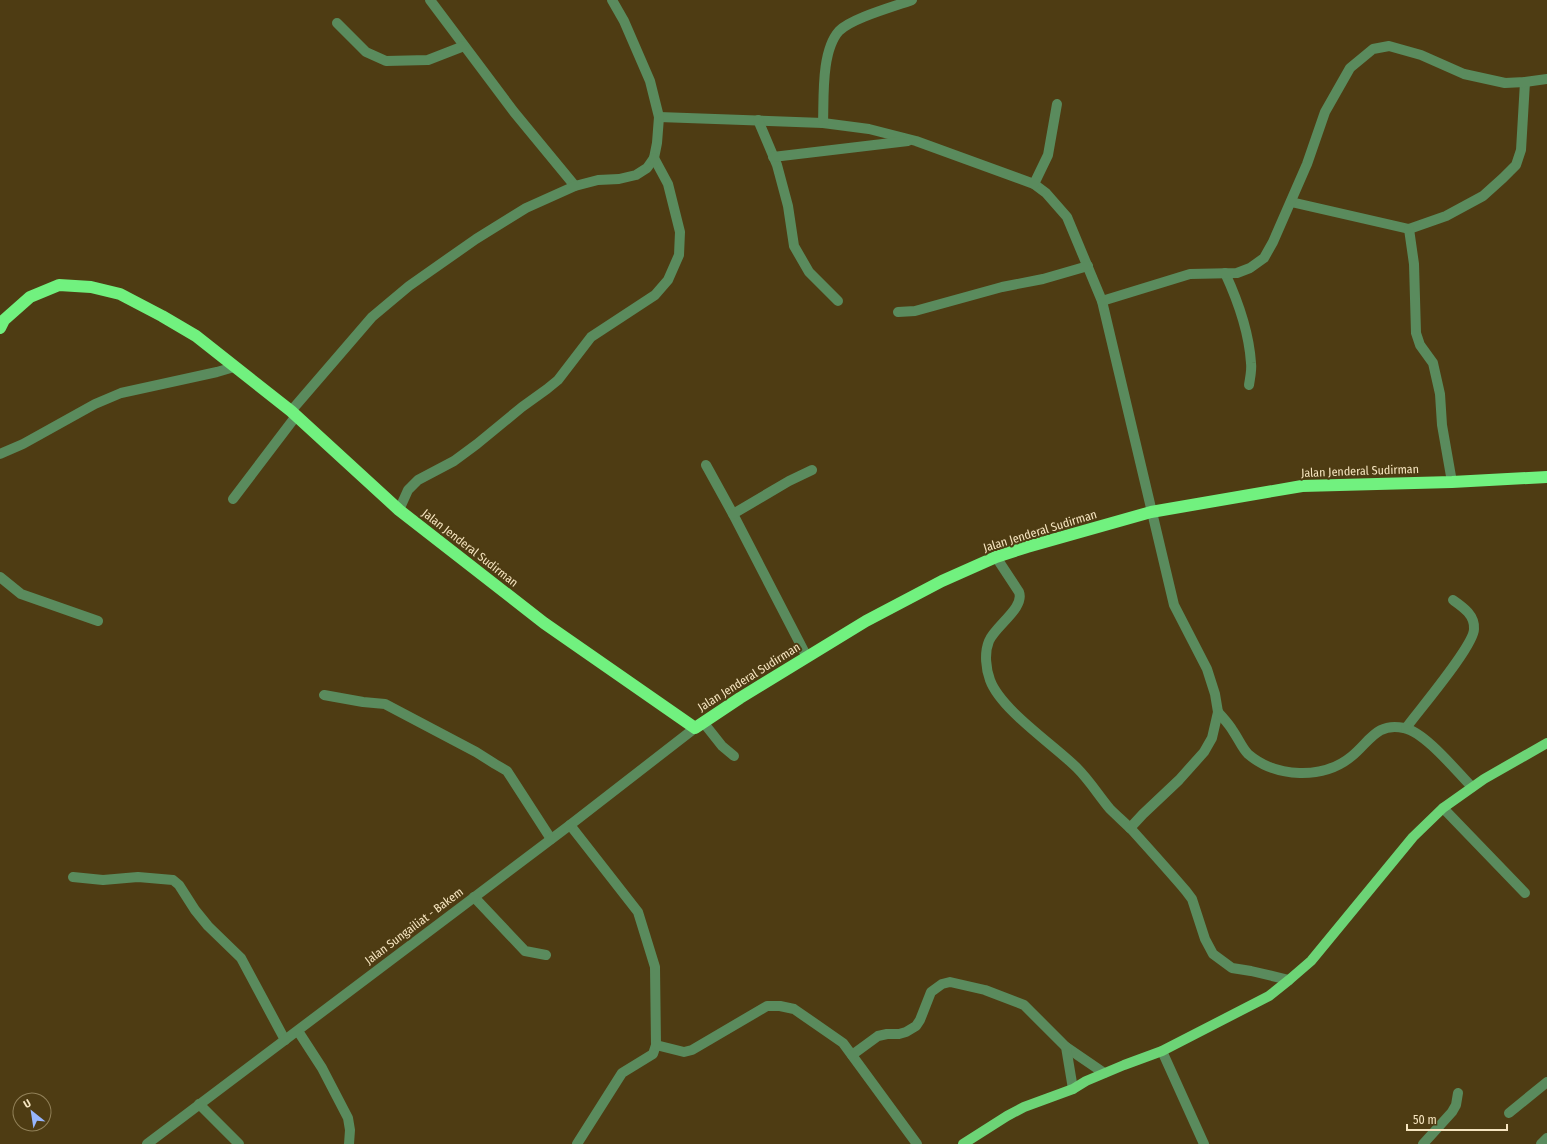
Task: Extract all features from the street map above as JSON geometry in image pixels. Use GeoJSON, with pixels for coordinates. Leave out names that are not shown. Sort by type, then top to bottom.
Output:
{"type":"FeatureCollection","features":[{"type":"Feature","properties":{"kind":"highway","name":"Jalan Jenderal Sudirman"},"geometry":{"type":"LineString","coordinates":[[0,328],[4,320],[30,297],[59,285],[91,287],[120,294],[162,316],[196,336],[293,414],[398,510],[544,623],[699,725],[866,621],[942,581],[996,558],[1027,547],[1151,512],[1302,486],[1452,482],[1547,477]]}},
{"type":"Feature","properties":{"kind":"main road"},"geometry":{"type":"LineString","coordinates":[[963,1144],[1024,1107],[1073,1089],[1104,1073],[1162,1052],[1263,999],[1289,980],[1316,955],[1413,837],[1443,808],[1472,787],[1547,743]]}},
{"type":"Feature","properties":{"kind":"street"},"geometry":{"type":"LineString","coordinates":[[430,0],[514,112],[576,186]]}},
{"type":"Feature","properties":{"kind":"street"},"geometry":{"type":"LineString","coordinates":[[233,499],[293,414],[372,317],[409,286],[476,239],[526,208],[576,186],[598,180],[619,179],[636,175],[647,168],[654,158],[659,117],[650,81],[624,21],[612,0]]}},
{"type":"Feature","properties":{"kind":"street"},"geometry":{"type":"LineString","coordinates":[[824,123],[826,66],[832,42],[839,31],[855,21],[912,0]]}},
{"type":"Feature","properties":{"kind":"street"},"geometry":{"type":"LineString","coordinates":[[337,23],[366,52],[386,61],[428,60],[464,46]]}},
{"type":"Feature","properties":{"kind":"street"},"geometry":{"type":"LineString","coordinates":[[1102,301],[1190,274],[1237,273],[1250,268],[1264,258],[1273,242],[1308,164],[1326,112],[1338,88],[1350,68],[1373,49],[1389,46],[1420,56],[1464,74],[1505,83],[1547,79]]}},
{"type":"Feature","properties":{"kind":"street"},"geometry":{"type":"LineString","coordinates":[[1291,202],[1409,229],[1446,216],[1483,196],[1516,165],[1521,150],[1525,82]]}},
{"type":"Feature","properties":{"kind":"street"},"geometry":{"type":"LineString","coordinates":[[1034,184],[1048,155],[1057,104]]}},
{"type":"Feature","properties":{"kind":"street"},"geometry":{"type":"LineString","coordinates":[[659,117],[824,123],[869,130],[916,140],[1034,184],[1046,193],[1067,217],[1102,301],[1174,605],[1208,669],[1218,712],[1212,738],[1204,752],[1179,780],[1130,828]]}},
{"type":"Feature","properties":{"kind":"street"},"geometry":{"type":"LineString","coordinates":[[758,120],[773,157],[788,206],[794,246],[809,272],[838,301]]}},
{"type":"Feature","properties":{"kind":"street"},"geometry":{"type":"LineString","coordinates":[[773,157],[916,140]]}},
{"type":"Feature","properties":{"kind":"street"},"geometry":{"type":"LineString","coordinates":[[398,510],[408,490],[418,480],[454,461],[477,444],[522,406],[547,389],[558,380],[591,337],[655,296],[668,280],[679,255],[680,232],[668,184],[654,158]]}},
{"type":"Feature","properties":{"kind":"street"},"geometry":{"type":"LineString","coordinates":[[1409,229],[1414,264],[1416,333],[1420,345],[1433,363],[1440,394],[1442,425],[1452,482]]}},
{"type":"Feature","properties":{"kind":"street"},"geometry":{"type":"LineString","coordinates":[[898,312],[915,311],[1002,287],[1043,279],[1088,266]]}},
{"type":"Feature","properties":{"kind":"street"},"geometry":{"type":"LineString","coordinates":[[1225,273],[1236,297],[1247,336],[1251,364],[1249,385]]}},
{"type":"Feature","properties":{"kind":"street"},"geometry":{"type":"LineString","coordinates":[[0,454],[23,444],[95,404],[121,393],[234,367]]}},
{"type":"Feature","properties":{"kind":"street"},"geometry":{"type":"LineString","coordinates":[[706,465],[807,657]]}},
{"type":"Feature","properties":{"kind":"street"},"geometry":{"type":"LineString","coordinates":[[733,514],[789,481],[812,470]]}},
{"type":"Feature","properties":{"kind":"street"},"geometry":{"type":"LineString","coordinates":[[996,558],[1021,596],[1015,609],[989,640],[986,650],[990,681],[999,695],[1011,709],[1078,769],[1110,809],[1130,828],[1192,899],[1205,939],[1213,954],[1232,968],[1289,980]]}},
{"type":"Feature","properties":{"kind":"street"},"geometry":{"type":"LineString","coordinates":[[0,577],[21,594],[98,621]]}},
{"type":"Feature","properties":{"kind":"street"},"geometry":{"type":"LineString","coordinates":[[1406,728],[1458,661],[1473,636],[1474,628],[1469,614],[1453,600]]}},
{"type":"Feature","properties":{"kind":"street"},"geometry":{"type":"LineString","coordinates":[[324,694],[363,702],[385,704],[476,752],[507,771],[551,839]]}},
{"type":"Feature","properties":{"kind":"street"},"geometry":{"type":"LineString","coordinates":[[1218,712],[1232,729],[1246,752],[1264,764],[1282,771],[1308,774],[1331,769],[1352,757],[1373,734],[1390,726],[1406,728],[1421,736],[1472,787]]}},
{"type":"Feature","properties":{"kind":"street"},"geometry":{"type":"LineString","coordinates":[[699,725],[734,756]]}},
{"type":"Feature","properties":{"kind":"street","name":"Jalan Sungailiat - Bakem"},"geometry":{"type":"LineString","coordinates":[[147,1144],[570,825],[699,725]]}},
{"type":"Feature","properties":{"kind":"street"},"geometry":{"type":"LineString","coordinates":[[1443,808],[1525,893]]}},
{"type":"Feature","properties":{"kind":"street"},"geometry":{"type":"LineString","coordinates":[[570,825],[638,912],[655,967],[656,1045],[653,1054],[622,1073],[577,1144]]}},
{"type":"Feature","properties":{"kind":"street"},"geometry":{"type":"LineString","coordinates":[[73,877],[103,880],[138,877],[173,880],[179,885],[194,910],[241,958],[285,1040]]}},
{"type":"Feature","properties":{"kind":"street"},"geometry":{"type":"LineString","coordinates":[[474,897],[525,951],[546,955]]}},
{"type":"Feature","properties":{"kind":"street"},"geometry":{"type":"LineString","coordinates":[[852,1055],[878,1036],[899,1034],[916,1026],[920,1020],[931,992],[942,984],[950,982],[985,990],[1024,1005],[1066,1047],[1104,1073]]}},
{"type":"Feature","properties":{"kind":"street"},"geometry":{"type":"LineString","coordinates":[[656,1045],[684,1052],[692,1050],[767,1006],[780,1006],[794,1009],[843,1043],[917,1144]]}},
{"type":"Feature","properties":{"kind":"street"},"geometry":{"type":"LineString","coordinates":[[298,1031],[322,1068],[348,1118],[350,1130],[349,1144]]}},
{"type":"Feature","properties":{"kind":"street"},"geometry":{"type":"LineString","coordinates":[[1066,1047],[1073,1089]]}},
{"type":"Feature","properties":{"kind":"street"},"geometry":{"type":"LineString","coordinates":[[1162,1052],[1204,1144]]}},
{"type":"Feature","properties":{"kind":"street"},"geometry":{"type":"LineString","coordinates":[[1509,1113],[1547,1082]]}},
{"type":"Feature","properties":{"kind":"street"},"geometry":{"type":"LineString","coordinates":[[1423,1144],[1452,1112],[1456,1105],[1458,1092]]}},
{"type":"Feature","properties":{"kind":"street"},"geometry":{"type":"LineString","coordinates":[[199,1104],[239,1144]]}},
{"type":"Feature","properties":{"kind":"street"},"geometry":{"type":"LineString","coordinates":[[1541,1144],[1547,1138]]}}]}
